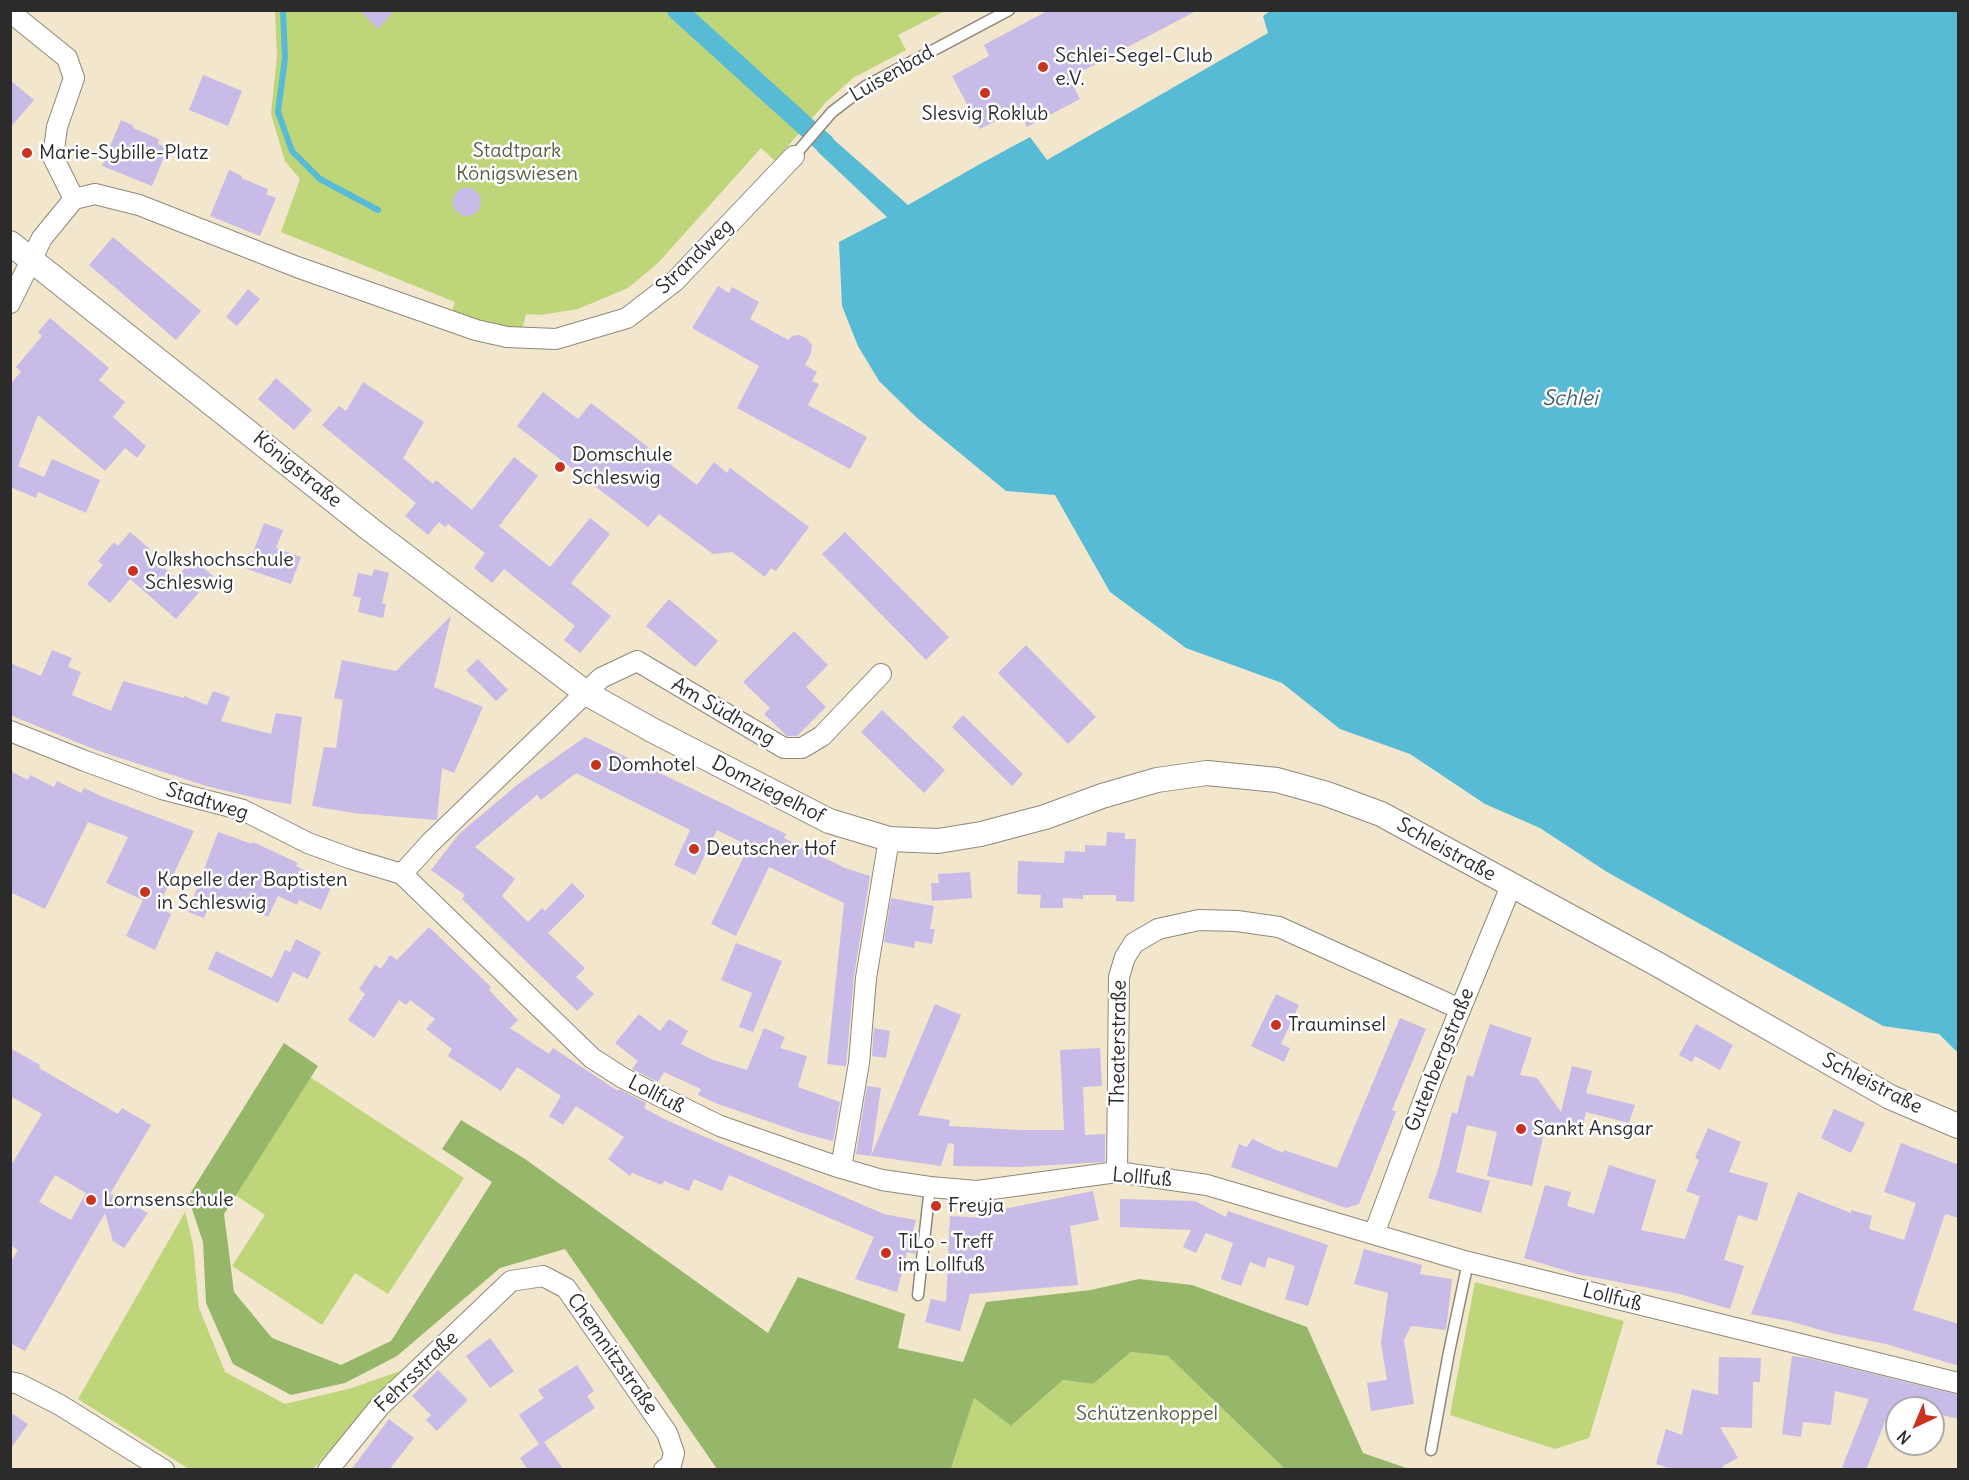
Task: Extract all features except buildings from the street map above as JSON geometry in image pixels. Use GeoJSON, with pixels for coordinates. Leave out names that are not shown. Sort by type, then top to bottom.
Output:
{"type":"FeatureCollection","features":[{"type":"Feature","properties":{"kind":"street"},"geometry":{"type":"LineString","coordinates":[[10,12],[67,58],[74,78],[57,128],[53,157],[74,199],[42,238],[10,303]]}},
{"type":"Feature","properties":{"kind":"street","name":"Luisenbad"},"geometry":{"type":"LineString","coordinates":[[767,184],[794,156]]}},
{"type":"Feature","properties":{"kind":"street","name":"Strandweg"},"geometry":{"type":"LineString","coordinates":[[74,199],[95,194],[139,205],[297,267],[476,330],[507,337],[556,339],[627,318],[675,281],[767,184]]}},
{"type":"Feature","properties":{"kind":"street","name":"Königstraße"},"geometry":{"type":"LineString","coordinates":[[10,243],[371,531],[586,693]]}},
{"type":"Feature","properties":{"kind":"street","name":"Am Südhang"},"geometry":{"type":"LineString","coordinates":[[586,693],[601,678],[637,661],[784,748],[802,748],[822,736],[881,674]]}},
{"type":"Feature","properties":{"kind":"street"},"geometry":{"type":"LineString","coordinates":[[402,874],[430,843],[586,693]]}},
{"type":"Feature","properties":{"kind":"street","name":"Domziegelhof"},"geometry":{"type":"LineString","coordinates":[[586,693],[724,768],[829,821],[889,839]]}},
{"type":"Feature","properties":{"kind":"street","name":"Stadtweg"},"geometry":{"type":"LineString","coordinates":[[10,731],[162,789],[243,810],[308,843],[402,874]]}},
{"type":"Feature","properties":{"kind":"street","name":"Schleistraße"},"geometry":{"type":"LineString","coordinates":[[889,839],[938,840],[981,834],[1045,817],[1102,796],[1156,780],[1207,773],[1277,780],[1327,794],[1381,814],[1657,964],[1890,1097],[1959,1126]]}},
{"type":"Feature","properties":{"kind":"street"},"geometry":{"type":"LineString","coordinates":[[841,1168],[859,1063],[866,978],[889,839]]}},
{"type":"Feature","properties":{"kind":"street","name":"Lollfuß"},"geometry":{"type":"LineString","coordinates":[[402,874],[592,1058],[623,1078],[720,1126],[841,1168],[882,1180],[977,1191],[1117,1172],[1207,1185],[1468,1262],[1959,1383]]}},
{"type":"Feature","properties":{"kind":"street","name":"Gutenbergstraße"},"geometry":{"type":"LineString","coordinates":[[1374,1234],[1431,1078],[1511,886]]}},
{"type":"Feature","properties":{"kind":"street","name":"Theaterstraße"},"geometry":{"type":"LineString","coordinates":[[1117,1172],[1119,977],[1125,957],[1134,944],[1158,928],[1199,920],[1237,921],[1279,927],[1460,1009]]}},
{"type":"Feature","properties":{"kind":"street","name":"Chemnitzstraße"},"geometry":{"type":"LineString","coordinates":[[511,1281],[543,1276],[566,1288],[668,1433],[674,1453],[671,1465],[664,1470]]}},
{"type":"Feature","properties":{"kind":"street","name":"Fehrsstraße"},"geometry":{"type":"LineString","coordinates":[[328,1470],[380,1406],[511,1281]]}},
{"type":"Feature","properties":{"kind":"street"},"geometry":{"type":"LineString","coordinates":[[10,1382],[19,1384],[60,1405],[159,1468]]}},
{"type":"Feature","properties":{"kind":"lane","name":"Luisenbad"},"geometry":{"type":"LineString","coordinates":[[794,156],[832,112],[866,86],[1009,10]]}},
{"type":"Feature","properties":{"kind":"lane"},"geometry":{"type":"LineString","coordinates":[[918,1295],[930,1187]]}},
{"type":"Feature","properties":{"kind":"lane"},"geometry":{"type":"LineString","coordinates":[[1431,1450],[1468,1262]]}},
{"type":"Feature","properties":{"kind":"green space","name":"Stadtpark Königswiesen"},"geometry":{"type":"Polygon","coordinates":[[[275,11],[945,11],[898,35],[906,50],[853,78],[826,102],[775,161],[761,148],[658,263],[628,288],[578,309],[540,315],[526,314],[521,333],[450,317],[455,302],[281,232],[300,179],[285,161],[271,114],[277,56],[275,11]]]}},
{"type":"Feature","properties":{"kind":"green space"},"geometry":{"type":"Polygon","coordinates":[[[284,1043],[318,1066],[224,1214],[234,1292],[272,1338],[341,1365],[391,1341],[492,1182],[442,1149],[461,1120],[525,1159],[768,1333],[798,1277],[905,1314],[898,1348],[963,1362],[986,1302],[1091,1290],[1139,1279],[1192,1285],[1307,1327],[1363,1453],[1409,1469],[1285,1469],[1168,1356],[1131,1352],[1093,1384],[1063,1380],[1011,1426],[974,1398],[951,1469],[717,1469],[565,1249],[500,1268],[397,1356],[345,1383],[291,1395],[233,1364],[206,1303],[203,1242],[188,1197],[284,1043]]]}},
{"type":"Feature","properties":{"kind":"green space"},"geometry":{"type":"Polygon","coordinates":[[[310,1077],[464,1178],[388,1294],[355,1273],[322,1325],[232,1266],[265,1215],[234,1194],[310,1077]]]}},
{"type":"Feature","properties":{"kind":"green space"},"geometry":{"type":"Polygon","coordinates":[[[185,1212],[193,1244],[199,1308],[225,1372],[285,1404],[352,1388],[403,1370],[313,1469],[189,1469],[78,1399],[185,1212]]]}},
{"type":"Feature","properties":{"kind":"green space"},"geometry":{"type":"Polygon","coordinates":[[[1475,1282],[1624,1321],[1589,1438],[1555,1449],[1450,1415],[1475,1282]]]}},
{"type":"Feature","properties":{"kind":"green space","name":"Schützenkoppel"},"geometry":{"type":"Polygon","coordinates":[[[1131,1352],[1168,1356],[1285,1469],[951,1470],[974,1398],[1011,1426],[1063,1380],[1093,1384],[1131,1352]]]}},
{"type":"Feature","properties":{"kind":"water","name":"Schlei"},"geometry":{"type":"Polygon","coordinates":[[[1270,11],[1958,11],[1958,1053],[1939,1034],[1883,1026],[1607,872],[1540,828],[1485,804],[1410,754],[1340,729],[1282,683],[1186,648],[1110,592],[1055,495],[1006,491],[916,417],[879,381],[858,346],[842,306],[839,242],[887,217],[817,151],[832,138],[908,205],[1030,137],[1047,160],[1268,33],[1263,16],[1270,11]]]}},
{"type":"Feature","properties":{"kind":"waterway"},"geometry":{"type":"LineString","coordinates":[[283,10],[285,58],[278,112],[292,151],[320,179],[378,210]]}},
{"type":"Feature","properties":{"kind":"waterway"},"geometry":{"type":"LineString","coordinates":[[677,10],[825,144]]}},
{"type":"Feature","properties":{"kind":"place","name":"Schlei-Segel-Club e.V."},"geometry":{"type":"Point","coordinates":[1043,67]}},
{"type":"Feature","properties":{"kind":"place","name":"Slesvig Roklub"},"geometry":{"type":"Point","coordinates":[985,93]}},
{"type":"Feature","properties":{"kind":"place","name":"Marie-Sybille-Platz"},"geometry":{"type":"Point","coordinates":[27,153]}},
{"type":"Feature","properties":{"kind":"place","name":"Domschule Schleswig"},"geometry":{"type":"Point","coordinates":[560,467]}},
{"type":"Feature","properties":{"kind":"place","name":"Volkshochschule Schleswig"},"geometry":{"type":"Point","coordinates":[133,571]}},
{"type":"Feature","properties":{"kind":"place","name":"Domhotel"},"geometry":{"type":"Point","coordinates":[596,765]}},
{"type":"Feature","properties":{"kind":"place","name":"Deutscher Hof"},"geometry":{"type":"Point","coordinates":[694,849]}},
{"type":"Feature","properties":{"kind":"place","name":"Kapelle der Baptisten in Schleswig"},"geometry":{"type":"Point","coordinates":[145,892]}},
{"type":"Feature","properties":{"kind":"place","name":"Trauminsel"},"geometry":{"type":"Point","coordinates":[1276,1025]}},
{"type":"Feature","properties":{"kind":"place","name":"Sankt Ansgar"},"geometry":{"type":"Point","coordinates":[1521,1129]}},
{"type":"Feature","properties":{"kind":"place","name":"Lornsenschule"},"geometry":{"type":"Point","coordinates":[91,1200]}},
{"type":"Feature","properties":{"kind":"place","name":"Freyja"},"geometry":{"type":"Point","coordinates":[936,1206]}},
{"type":"Feature","properties":{"kind":"place","name":"TiLo - Treff im Lollfuß"},"geometry":{"type":"Point","coordinates":[886,1253]}}]}
